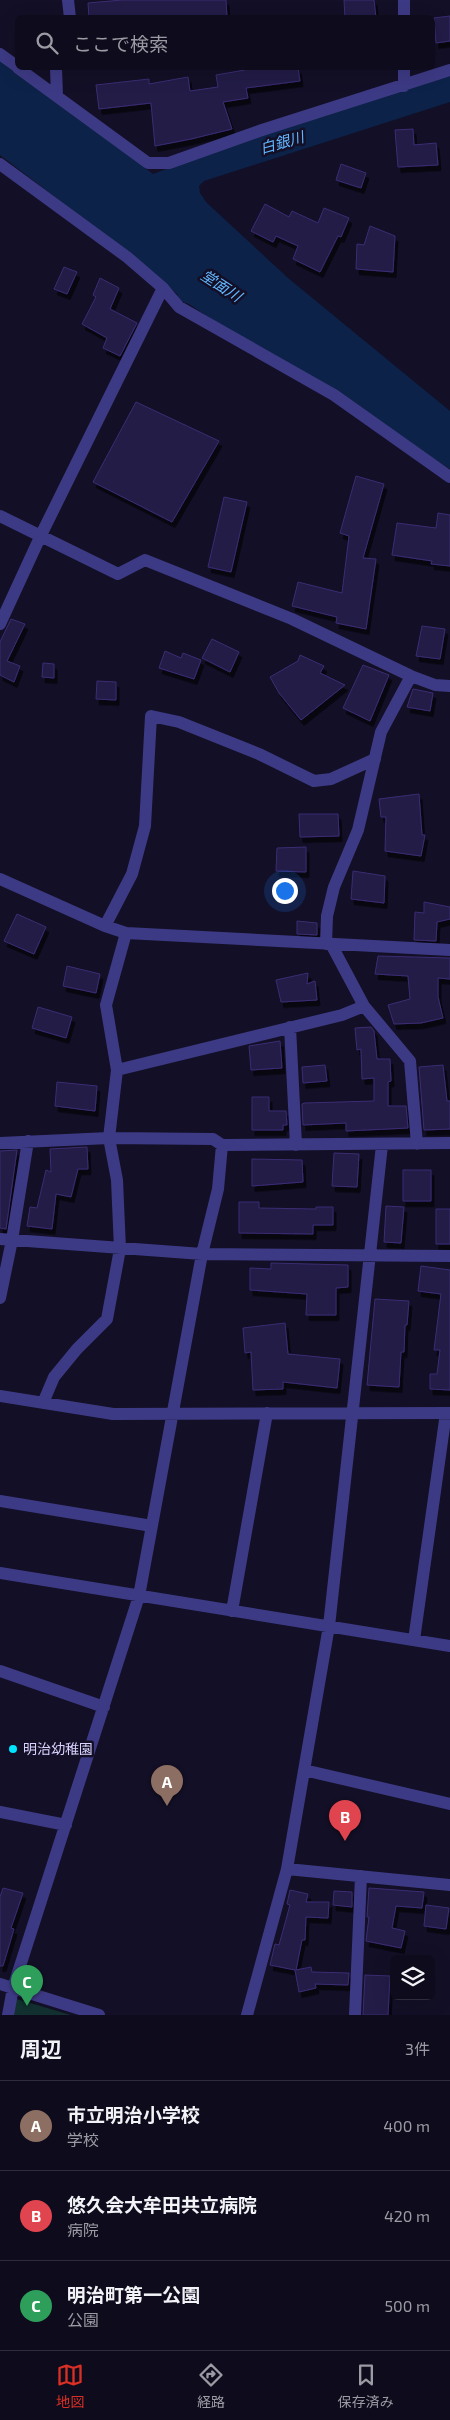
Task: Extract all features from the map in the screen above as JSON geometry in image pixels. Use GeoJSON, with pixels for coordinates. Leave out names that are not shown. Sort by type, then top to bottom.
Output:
{"type":"FeatureCollection","features":[{"type":"Feature","properties":{"kind":"street"},"geometry":{"type":"LineString","coordinates":[[68,0],[70,15]]}},
{"type":"Feature","properties":{"kind":"street"},"geometry":{"type":"LineString","coordinates":[[404,0],[404,15]]}},
{"type":"Feature","properties":{"kind":"street"},"geometry":{"type":"LineString","coordinates":[[0,54],[15,65]]}},
{"type":"Feature","properties":{"kind":"street"},"geometry":{"type":"LineString","coordinates":[[22,70],[148,163],[169,163],[262,130],[450,70]]}},
{"type":"Feature","properties":{"kind":"street"},"geometry":{"type":"LineString","coordinates":[[56,70],[57,96]]}},
{"type":"Feature","properties":{"kind":"street"},"geometry":{"type":"LineString","coordinates":[[404,70],[404,86]]}},
{"type":"Feature","properties":{"kind":"street"},"geometry":{"type":"LineString","coordinates":[[0,164],[127,257],[163,288],[179,307],[334,396],[450,477]]}},
{"type":"Feature","properties":{"kind":"street"},"geometry":{"type":"LineString","coordinates":[[0,624],[41,535],[163,288]]}},
{"type":"Feature","properties":{"kind":"street"},"geometry":{"type":"LineString","coordinates":[[0,516],[118,574],[145,560],[292,619],[411,676],[435,685],[450,686]]}},
{"type":"Feature","properties":{"kind":"street"},"geometry":{"type":"LineString","coordinates":[[411,676],[381,732],[358,830],[334,887],[327,916],[329,944],[364,1006],[410,1061],[417,1144]]}},
{"type":"Feature","properties":{"kind":"street"},"geometry":{"type":"LineString","coordinates":[[105,926],[132,874],[145,826],[151,716],[179,722],[260,754],[314,781],[330,780],[375,759]]}},
{"type":"Feature","properties":{"kind":"street"},"geometry":{"type":"LineString","coordinates":[[0,879],[105,926],[126,933],[450,950]]}},
{"type":"Feature","properties":{"kind":"street"},"geometry":{"type":"LineString","coordinates":[[43,1403],[54,1377],[77,1348],[107,1319],[120,1249],[118,1180],[109,1138],[117,1070],[106,1005],[126,933]]}},
{"type":"Feature","properties":{"kind":"street"},"geometry":{"type":"LineString","coordinates":[[117,1070],[342,1015],[364,1006]]}},
{"type":"Feature","properties":{"kind":"street"},"geometry":{"type":"LineString","coordinates":[[290,1027],[296,1145]]}},
{"type":"Feature","properties":{"kind":"street"},"geometry":{"type":"LineString","coordinates":[[0,1143],[109,1138],[213,1139],[222,1145],[450,1143]]}},
{"type":"Feature","properties":{"kind":"street"},"geometry":{"type":"LineString","coordinates":[[0,1298],[6,1240],[28,1141]]}},
{"type":"Feature","properties":{"kind":"street"},"geometry":{"type":"LineString","coordinates":[[8,2015],[13,1988],[139,1596],[202,1254],[218,1189],[222,1145]]}},
{"type":"Feature","properties":{"kind":"street"},"geometry":{"type":"LineString","coordinates":[[247,2015],[287,1869],[329,1626],[382,1145]]}},
{"type":"Feature","properties":{"kind":"street"},"geometry":{"type":"LineString","coordinates":[[6,1240],[202,1254],[450,1256]]}},
{"type":"Feature","properties":{"kind":"street"},"geometry":{"type":"LineString","coordinates":[[0,1396],[114,1414],[448,1413],[414,1640]]}},
{"type":"Feature","properties":{"kind":"street"},"geometry":{"type":"LineString","coordinates":[[232,1611],[267,1413]]}},
{"type":"Feature","properties":{"kind":"street"},"geometry":{"type":"LineString","coordinates":[[0,1501],[152,1526]]}},
{"type":"Feature","properties":{"kind":"street"},"geometry":{"type":"LineString","coordinates":[[0,1573],[450,1646]]}},
{"type":"Feature","properties":{"kind":"street"},"geometry":{"type":"LineString","coordinates":[[0,1671],[104,1707]]}},
{"type":"Feature","properties":{"kind":"street"},"geometry":{"type":"LineString","coordinates":[[304,1770],[450,1804]]}},
{"type":"Feature","properties":{"kind":"street"},"geometry":{"type":"LineString","coordinates":[[0,1812],[66,1825]]}},
{"type":"Feature","properties":{"kind":"street"},"geometry":{"type":"LineString","coordinates":[[287,1869],[450,1885]]}},
{"type":"Feature","properties":{"kind":"street"},"geometry":{"type":"LineString","coordinates":[[355,2015],[361,1876]]}},
{"type":"Feature","properties":{"kind":"street"},"geometry":{"type":"LineString","coordinates":[[0,1984],[99,2015]]}},
{"type":"Feature","properties":{"kind":"green space"},"geometry":{"type":"Polygon","coordinates":[[[13,1998],[71,2015],[10,2015],[13,1998]]]}},
{"type":"Feature","properties":{"kind":"water"},"geometry":{"type":"Polygon","coordinates":[[[0,60],[153,174],[256,135],[450,76],[450,102],[204,181],[199,186],[200,193],[207,203],[288,278],[450,411],[450,469],[235,335],[189,304],[180,301],[177,294],[152,271],[0,155],[0,60]]]}},
{"type":"Feature","properties":{"kind":"building"},"geometry":{"type":"Polygon","coordinates":[[[122,0],[226,0],[227,15],[89,15],[88,3],[122,0]]]}},
{"type":"Feature","properties":{"kind":"building"},"geometry":{"type":"Polygon","coordinates":[[[344,0],[374,0],[376,15],[345,15],[344,0]]]}},
{"type":"Feature","properties":{"kind":"building"},"geometry":{"type":"Polygon","coordinates":[[[450,16],[450,41],[436,43],[435,18],[450,16]]]}},
{"type":"Feature","properties":{"kind":"building"},"geometry":{"type":"Polygon","coordinates":[[[245,70],[298,70],[300,81],[246,88],[248,98],[223,102],[232,129],[155,146],[151,103],[99,109],[96,85],[149,79],[149,84],[188,77],[190,91],[218,87],[216,75],[245,70]]]}},
{"type":"Feature","properties":{"kind":"building"},"geometry":{"type":"Polygon","coordinates":[[[413,129],[414,145],[436,143],[438,165],[398,167],[395,130],[413,129]]]}},
{"type":"Feature","properties":{"kind":"building"},"geometry":{"type":"Polygon","coordinates":[[[341,164],[366,173],[361,188],[336,180],[341,164]]]}},
{"type":"Feature","properties":{"kind":"building"},"geometry":{"type":"Polygon","coordinates":[[[265,204],[289,217],[292,211],[318,223],[324,208],[349,218],[341,237],[338,236],[320,272],[293,259],[298,246],[276,236],[273,242],[251,231],[265,204]]]}},
{"type":"Feature","properties":{"kind":"building"},"geometry":{"type":"Polygon","coordinates":[[[370,226],[395,236],[393,272],[356,269],[357,244],[364,245],[370,226]]]}},
{"type":"Feature","properties":{"kind":"building"},"geometry":{"type":"Polygon","coordinates":[[[64,267],[77,272],[67,294],[54,289],[64,267]]]}},
{"type":"Feature","properties":{"kind":"building"},"geometry":{"type":"Polygon","coordinates":[[[100,278],[119,288],[110,309],[137,323],[120,356],[103,348],[107,338],[82,324],[96,297],[93,295],[100,278]]]}},
{"type":"Feature","properties":{"kind":"building"},"geometry":{"type":"Polygon","coordinates":[[[136,402],[219,441],[172,522],[93,482],[136,402]]]}},
{"type":"Feature","properties":{"kind":"building"},"geometry":{"type":"Polygon","coordinates":[[[356,476],[384,484],[363,558],[376,559],[366,629],[336,623],[337,617],[292,606],[298,582],[342,593],[349,536],[340,533],[356,476]]]}},
{"type":"Feature","properties":{"kind":"building"},"geometry":{"type":"Polygon","coordinates":[[[224,497],[247,502],[231,572],[208,567],[224,497]]]}},
{"type":"Feature","properties":{"kind":"building"},"geometry":{"type":"Polygon","coordinates":[[[438,513],[450,515],[450,566],[431,564],[432,561],[392,555],[397,523],[436,528],[438,513]]]}},
{"type":"Feature","properties":{"kind":"building"},"geometry":{"type":"Polygon","coordinates":[[[11,619],[25,624],[7,661],[20,666],[14,682],[0,675],[0,642],[11,619]]]}},
{"type":"Feature","properties":{"kind":"building"},"geometry":{"type":"Polygon","coordinates":[[[422,626],[445,629],[440,659],[416,656],[422,626]]]}},
{"type":"Feature","properties":{"kind":"building"},"geometry":{"type":"Polygon","coordinates":[[[212,639],[239,652],[230,672],[202,658],[212,639]]]}},
{"type":"Feature","properties":{"kind":"building"},"geometry":{"type":"Polygon","coordinates":[[[165,651],[181,658],[183,653],[201,660],[194,679],[159,668],[165,651]]]}},
{"type":"Feature","properties":{"kind":"building"},"geometry":{"type":"Polygon","coordinates":[[[300,655],[324,666],[320,673],[345,685],[301,720],[279,693],[270,677],[298,661],[300,655]]]}},
{"type":"Feature","properties":{"kind":"building"},"geometry":{"type":"Polygon","coordinates":[[[43,663],[54,664],[54,678],[42,677],[43,663]]]}},
{"type":"Feature","properties":{"kind":"building"},"geometry":{"type":"Polygon","coordinates":[[[363,665],[389,675],[370,721],[343,708],[363,665]]]}},
{"type":"Feature","properties":{"kind":"building"},"geometry":{"type":"Polygon","coordinates":[[[97,681],[116,682],[116,700],[96,699],[97,681]]]}},
{"type":"Feature","properties":{"kind":"building"},"geometry":{"type":"Polygon","coordinates":[[[413,689],[433,693],[430,711],[407,707],[413,689]]]}},
{"type":"Feature","properties":{"kind":"building"},"geometry":{"type":"Polygon","coordinates":[[[419,794],[422,835],[425,835],[421,856],[385,851],[386,817],[381,817],[379,799],[419,794]]]}},
{"type":"Feature","properties":{"kind":"building"},"geometry":{"type":"Polygon","coordinates":[[[299,814],[338,814],[339,836],[300,837],[299,814]]]}},
{"type":"Feature","properties":{"kind":"building"},"geometry":{"type":"Polygon","coordinates":[[[306,847],[306,872],[276,871],[277,848],[306,847]]]}},
{"type":"Feature","properties":{"kind":"building"},"geometry":{"type":"Polygon","coordinates":[[[353,871],[385,876],[384,903],[351,899],[353,871]]]}},
{"type":"Feature","properties":{"kind":"building"},"geometry":{"type":"Polygon","coordinates":[[[424,902],[450,907],[450,919],[437,922],[436,941],[414,940],[415,912],[424,913],[424,902]]]}},
{"type":"Feature","properties":{"kind":"building"},"geometry":{"type":"Polygon","coordinates":[[[17,914],[46,927],[34,954],[4,941],[17,914]]]}},
{"type":"Feature","properties":{"kind":"building"},"geometry":{"type":"Polygon","coordinates":[[[297,921],[317,923],[317,935],[297,934],[297,921]]]}},
{"type":"Feature","properties":{"kind":"building"},"geometry":{"type":"Polygon","coordinates":[[[378,956],[450,958],[450,979],[438,978],[438,997],[443,1018],[421,1023],[394,1024],[388,1005],[410,999],[408,976],[375,974],[378,956]]]}},
{"type":"Feature","properties":{"kind":"building"},"geometry":{"type":"Polygon","coordinates":[[[67,966],[100,974],[96,993],[63,986],[67,966]]]}},
{"type":"Feature","properties":{"kind":"building"},"geometry":{"type":"Polygon","coordinates":[[[308,973],[307,984],[315,981],[317,1000],[281,1002],[276,980],[308,973]]]}},
{"type":"Feature","properties":{"kind":"building"},"geometry":{"type":"Polygon","coordinates":[[[38,1007],[72,1017],[66,1038],[32,1028],[38,1007]]]}},
{"type":"Feature","properties":{"kind":"building"},"geometry":{"type":"Polygon","coordinates":[[[371,1027],[374,1031],[377,1059],[390,1059],[391,1081],[388,1082],[388,1106],[406,1106],[408,1128],[346,1131],[346,1123],[303,1125],[302,1104],[374,1101],[374,1078],[362,1079],[361,1049],[357,1050],[355,1028],[371,1027]]]}},
{"type":"Feature","properties":{"kind":"building"},"geometry":{"type":"Polygon","coordinates":[[[280,1041],[282,1068],[251,1070],[249,1046],[280,1041]]]}},
{"type":"Feature","properties":{"kind":"building"},"geometry":{"type":"Polygon","coordinates":[[[325,1065],[327,1081],[303,1083],[302,1067],[325,1065]]]}},
{"type":"Feature","properties":{"kind":"building"},"geometry":{"type":"Polygon","coordinates":[[[443,1065],[447,1101],[450,1101],[450,1129],[424,1130],[419,1067],[443,1065]]]}},
{"type":"Feature","properties":{"kind":"building"},"geometry":{"type":"Polygon","coordinates":[[[57,1082],[97,1086],[95,1111],[55,1106],[57,1082]]]}},
{"type":"Feature","properties":{"kind":"building"},"geometry":{"type":"Polygon","coordinates":[[[252,1097],[269,1097],[269,1111],[286,1111],[287,1125],[283,1125],[283,1130],[252,1130],[252,1097]]]}},
{"type":"Feature","properties":{"kind":"building"},"geometry":{"type":"Polygon","coordinates":[[[87,1147],[88,1169],[78,1169],[71,1197],[56,1194],[52,1229],[27,1226],[30,1207],[37,1208],[46,1170],[51,1172],[50,1149],[87,1147]]]}},
{"type":"Feature","properties":{"kind":"building"},"geometry":{"type":"Polygon","coordinates":[[[17,1150],[6,1229],[0,1228],[0,1151],[17,1150]]]}},
{"type":"Feature","properties":{"kind":"building"},"geometry":{"type":"Polygon","coordinates":[[[334,1153],[359,1154],[357,1187],[332,1186],[334,1153]]]}},
{"type":"Feature","properties":{"kind":"building"},"geometry":{"type":"Polygon","coordinates":[[[252,1159],[302,1160],[303,1182],[252,1186],[252,1159]]]}},
{"type":"Feature","properties":{"kind":"building"},"geometry":{"type":"Polygon","coordinates":[[[403,1170],[431,1170],[431,1201],[403,1201],[403,1170]]]}},
{"type":"Feature","properties":{"kind":"building"},"geometry":{"type":"Polygon","coordinates":[[[239,1202],[259,1202],[259,1208],[316,1209],[316,1207],[333,1207],[333,1225],[313,1225],[313,1234],[239,1233],[239,1202]]]}},
{"type":"Feature","properties":{"kind":"building"},"geometry":{"type":"Polygon","coordinates":[[[386,1206],[404,1207],[401,1243],[384,1242],[386,1206]]]}},
{"type":"Feature","properties":{"kind":"building"},"geometry":{"type":"Polygon","coordinates":[[[436,1209],[450,1209],[450,1244],[436,1244],[436,1209]]]}},
{"type":"Feature","properties":{"kind":"building"},"geometry":{"type":"Polygon","coordinates":[[[271,1263],[348,1265],[348,1287],[336,1288],[336,1315],[306,1315],[307,1294],[250,1290],[250,1268],[271,1269],[271,1263]]]}},
{"type":"Feature","properties":{"kind":"building"},"geometry":{"type":"Polygon","coordinates":[[[421,1266],[450,1270],[450,1390],[430,1389],[430,1374],[437,1374],[440,1350],[434,1350],[441,1294],[418,1291],[421,1266]]]}},
{"type":"Feature","properties":{"kind":"building"},"geometry":{"type":"Polygon","coordinates":[[[375,1299],[409,1301],[407,1325],[405,1325],[404,1352],[401,1352],[399,1387],[367,1385],[375,1299]]]}},
{"type":"Feature","properties":{"kind":"building"},"geometry":{"type":"Polygon","coordinates":[[[285,1323],[288,1354],[340,1359],[337,1388],[283,1382],[283,1389],[253,1390],[251,1352],[245,1353],[243,1328],[285,1323]]]}},
{"type":"Feature","properties":{"kind":"building"},"geometry":{"type":"Polygon","coordinates":[[[3,1888],[23,1893],[11,1928],[14,1929],[3,1966],[0,1966],[0,1897],[3,1888]]]}},
{"type":"Feature","properties":{"kind":"building"},"geometry":{"type":"Polygon","coordinates":[[[369,1888],[424,1892],[422,1908],[396,1906],[392,1928],[405,1931],[401,1948],[366,1941],[369,1917],[367,1917],[369,1888]]]}},
{"type":"Feature","properties":{"kind":"building"},"geometry":{"type":"Polygon","coordinates":[[[290,1890],[308,1894],[306,1902],[329,1902],[328,1918],[306,1917],[305,1940],[302,1940],[296,1970],[311,1967],[312,1972],[349,1973],[348,1985],[315,1984],[316,1988],[299,1992],[295,1970],[270,1965],[275,1944],[279,1945],[290,1905],[287,1904],[290,1890]]]}},
{"type":"Feature","properties":{"kind":"building"},"geometry":{"type":"Polygon","coordinates":[[[334,1891],[352,1892],[352,1907],[333,1905],[334,1891]]]}},
{"type":"Feature","properties":{"kind":"building"},"geometry":{"type":"Polygon","coordinates":[[[426,1905],[449,1908],[446,1929],[424,1926],[426,1905]]]}},
{"type":"Feature","properties":{"kind":"building"},"geometry":{"type":"Polygon","coordinates":[[[365,1975],[390,1976],[388,2015],[363,2015],[365,1975]]]}},
{"type":"Feature","properties":{"kind":"place","name":"明治幼稚園"},"geometry":{"type":"Point","coordinates":[13,1749]}},
{"type":"Feature","properties":{"kind":"place","name":"市立明治小学校"},"geometry":{"type":"Point","coordinates":[167,1806]}},
{"type":"Feature","properties":{"kind":"place","name":"悠久会大牟田共立病院"},"geometry":{"type":"Point","coordinates":[345,1841]}},
{"type":"Feature","properties":{"kind":"place","name":"明治町第一公園"},"geometry":{"type":"Point","coordinates":[27,2006]}},
{"type":"Feature","properties":{"kind":"water label","name":"白銀川"},"geometry":{"type":"Point","coordinates":[282,143]}},
{"type":"Feature","properties":{"kind":"water label","name":"堂面川"},"geometry":{"type":"Point","coordinates":[221,286]}}]}
